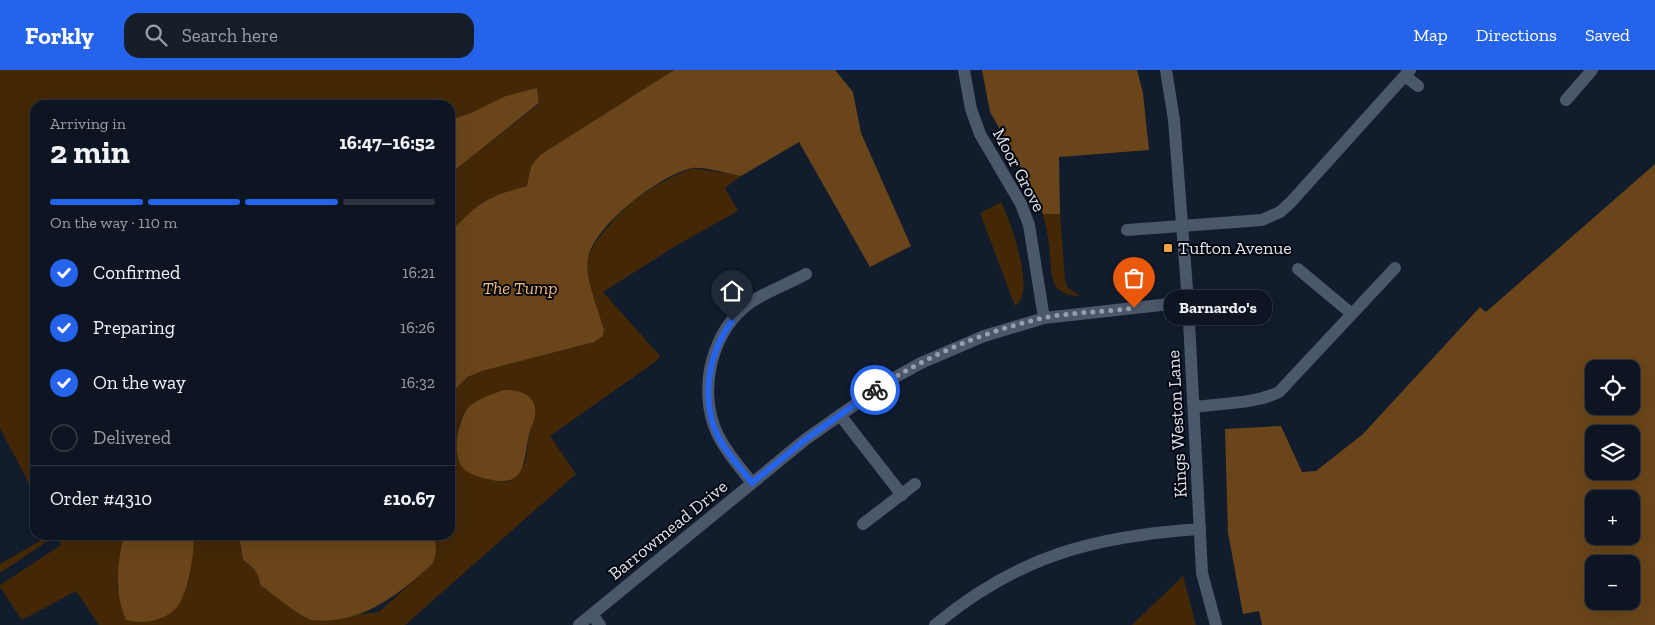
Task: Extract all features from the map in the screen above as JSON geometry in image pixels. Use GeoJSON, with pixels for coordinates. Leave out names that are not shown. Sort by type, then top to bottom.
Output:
{"type":"FeatureCollection","features":[{"type":"Feature","properties":{"kind":"street","name":"Moor Grove"},"geometry":{"type":"LineString","coordinates":[[964,70],[971,109],[980,134],[1021,204],[1029,225],[1044,318]]}},
{"type":"Feature","properties":{"kind":"street","name":"Kings Weston Lane"},"geometry":{"type":"LineString","coordinates":[[1166,70],[1174,120],[1183,226],[1195,407],[1202,573],[1216,625]]}},
{"type":"Feature","properties":{"kind":"street"},"geometry":{"type":"LineString","coordinates":[[1566,100],[1592,70]]}},
{"type":"Feature","properties":{"kind":"street"},"geometry":{"type":"LineString","coordinates":[[1127,230],[1254,221],[1280,212],[1408,73],[1418,86]]}},
{"type":"Feature","properties":{"kind":"street"},"geometry":{"type":"LineString","coordinates":[[1195,407],[1256,399],[1279,392],[1395,268]]}},
{"type":"Feature","properties":{"kind":"street"},"geometry":{"type":"LineString","coordinates":[[1298,269],[1352,314]]}},
{"type":"Feature","properties":{"kind":"street"},"geometry":{"type":"LineString","coordinates":[[752,483],[717,433],[709,399],[711,365],[720,340],[739,312],[761,296],[806,274]]}},
{"type":"Feature","properties":{"kind":"street","name":"Barrowmead Drive"},"geometry":{"type":"LineString","coordinates":[[579,625],[752,483],[840,415],[890,380],[920,363],[984,336],[1044,318],[1188,302]]}},
{"type":"Feature","properties":{"kind":"street"},"geometry":{"type":"LineString","coordinates":[[840,415],[902,495]]}},
{"type":"Feature","properties":{"kind":"street"},"geometry":{"type":"LineString","coordinates":[[863,524],[915,484]]}},
{"type":"Feature","properties":{"kind":"street"},"geometry":{"type":"LineString","coordinates":[[935,625],[1005,576],[1077,546],[1151,532],[1200,529]]}},
{"type":"Feature","properties":{"kind":"street"},"geometry":{"type":"LineString","coordinates":[[592,615],[600,625]]}},
{"type":"Feature","properties":{"kind":"shaded area"},"geometry":{"type":"Polygon","coordinates":[[[0,70],[674,70],[540,155],[531,166],[528,186],[502,193],[484,202],[455,227],[455,170],[539,104],[537,88],[455,118],[455,100],[30,100],[30,485],[0,428],[0,70]]]}},
{"type":"Feature","properties":{"kind":"shaded area"},"geometry":{"type":"Polygon","coordinates":[[[693,168],[741,176],[725,188],[738,211],[677,245],[603,292],[660,356],[655,362],[550,436],[576,474],[405,625],[99,625],[76,591],[22,620],[0,585],[61,545],[59,540],[123,540],[117,587],[125,617],[193,540],[240,540],[243,560],[255,570],[260,585],[311,620],[379,612],[433,563],[435,540],[455,540],[455,389],[469,377],[482,371],[594,342],[603,336],[604,330],[591,289],[587,266],[591,250],[611,223],[631,203],[653,187],[693,168]],[[503,390],[478,402],[464,414],[458,432],[458,461],[482,477],[502,482],[510,481],[525,463],[534,419],[503,390]]]}},
{"type":"Feature","properties":{"kind":"shaded area"},"geometry":{"type":"Polygon","coordinates":[[[1001,202],[1015,239],[1023,272],[1021,299],[1015,306],[980,213],[1001,202]]]}},
{"type":"Feature","properties":{"kind":"shaded area"},"geometry":{"type":"Polygon","coordinates":[[[1043,214],[1060,214],[1065,281],[1068,288],[1081,296],[1069,295],[1061,291],[1053,280],[1049,241],[1043,214]]]}},
{"type":"Feature","properties":{"kind":"shaded area"},"geometry":{"type":"Polygon","coordinates":[[[41,540],[50,540],[0,573],[0,564],[41,540]]]}},
{"type":"Feature","properties":{"kind":"shaded area"},"geometry":{"type":"Polygon","coordinates":[[[1183,576],[1196,625],[1132,625],[1183,576]]]}},
{"type":"Feature","properties":{"kind":"green space","name":"The Tump"},"geometry":{"type":"Polygon","coordinates":[[[674,70],[835,70],[853,92],[861,133],[911,246],[870,267],[799,142],[741,176],[709,169],[692,168],[646,191],[615,218],[602,232],[593,246],[588,259],[588,275],[604,330],[603,336],[594,342],[482,371],[468,377],[455,389],[455,227],[484,202],[493,197],[527,186],[531,166],[540,155],[674,70]]]}},
{"type":"Feature","properties":{"kind":"green space"},"geometry":{"type":"Polygon","coordinates":[[[982,70],[1137,70],[1143,93],[1149,150],[1059,157],[1060,214],[1043,214],[1015,156],[990,112],[982,70]]]}},
{"type":"Feature","properties":{"kind":"green space"},"geometry":{"type":"Polygon","coordinates":[[[537,88],[539,103],[455,170],[455,118],[506,96],[537,88]]]}},
{"type":"Feature","properties":{"kind":"green space"},"geometry":{"type":"Polygon","coordinates":[[[1655,164],[1655,625],[1262,625],[1259,611],[1243,614],[1228,533],[1225,429],[1281,426],[1302,472],[1316,471],[1363,434],[1480,307],[1486,312],[1655,164]]]}},
{"type":"Feature","properties":{"kind":"green space"},"geometry":{"type":"Polygon","coordinates":[[[503,390],[517,391],[528,396],[532,400],[535,412],[520,471],[516,477],[500,481],[471,474],[463,468],[457,455],[457,437],[462,419],[469,407],[481,399],[503,390]]]}},
{"type":"Feature","properties":{"kind":"green space"},"geometry":{"type":"Polygon","coordinates":[[[123,540],[194,540],[186,586],[177,607],[171,613],[157,620],[141,622],[126,620],[118,588],[123,540]]]}},
{"type":"Feature","properties":{"kind":"green space"},"geometry":{"type":"Polygon","coordinates":[[[240,540],[435,540],[436,553],[433,563],[407,586],[379,605],[347,618],[330,620],[311,620],[304,617],[260,585],[255,570],[243,560],[240,540]]]}},
{"type":"Feature","properties":{"kind":"way so far"},"geometry":{"type":"LineString","coordinates":[[875,390],[920,363],[984,336],[1044,318],[1134,308]]}},
{"type":"Feature","properties":{"kind":"place","name":"Tufton Avenue"},"geometry":{"type":"Point","coordinates":[1168,248]}},
{"type":"Feature","properties":{"kind":"place","name":"Barnardo's"},"geometry":{"type":"Point","coordinates":[1134,308]}},
{"type":"Feature","properties":{"kind":"route"},"geometry":{"type":"LineString","coordinates":[[732,321],[720,340],[711,365],[709,383],[710,410],[717,433],[723,444],[752,483],[806,439],[875,390]]}}]}
